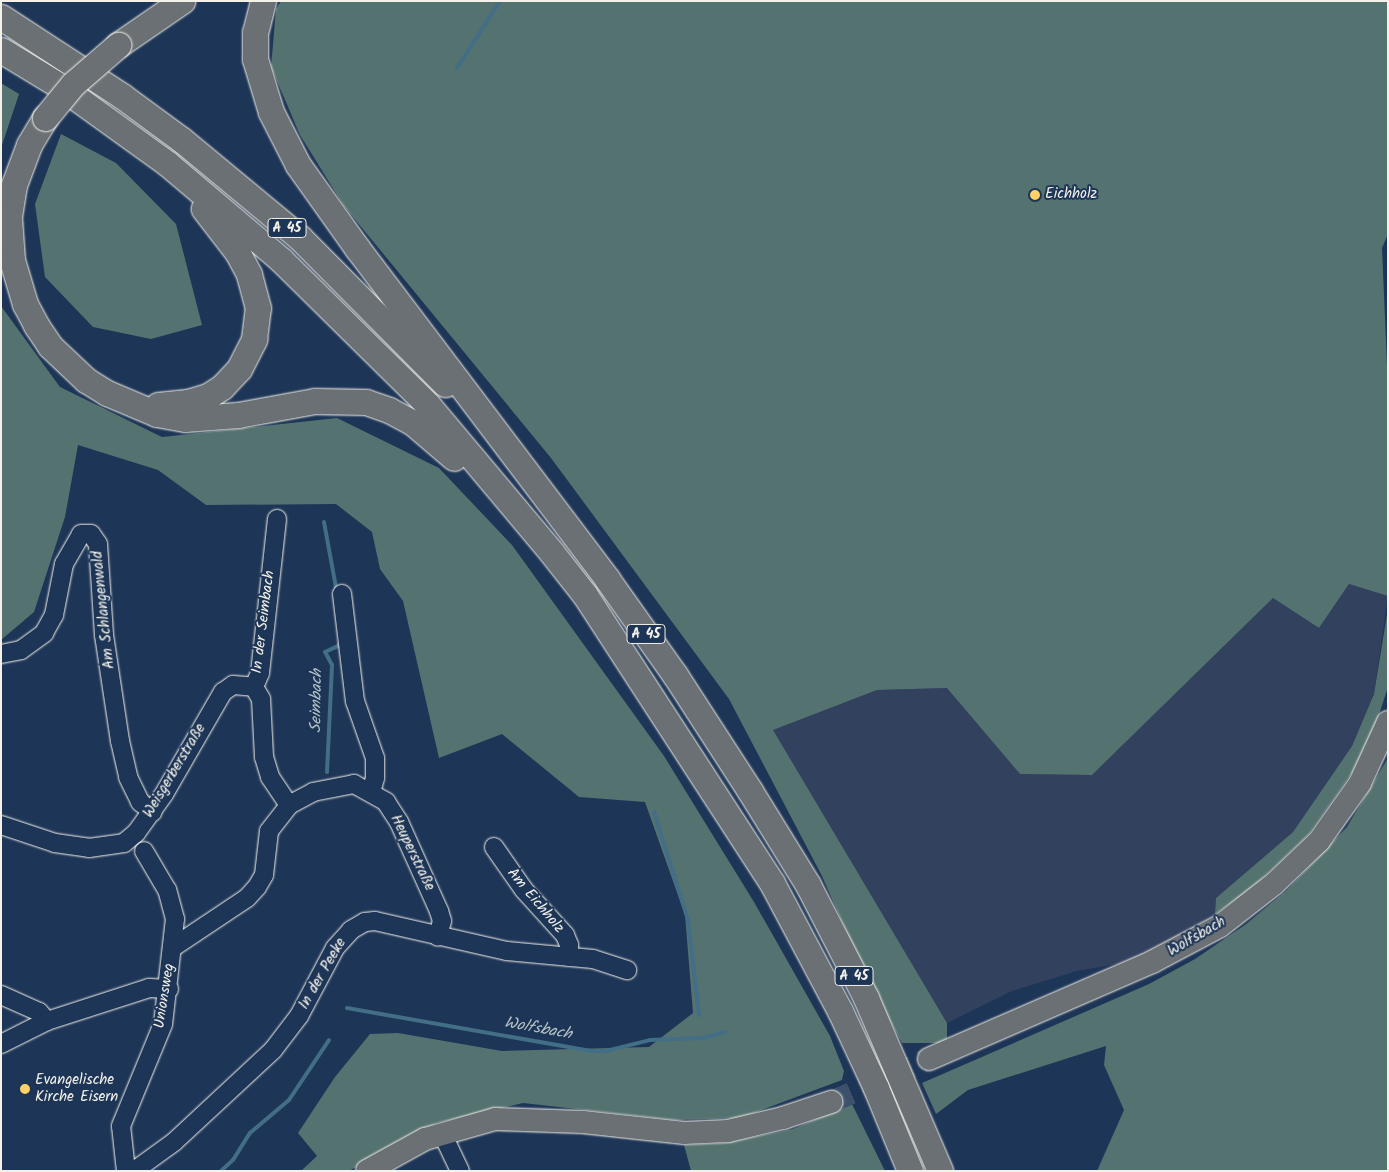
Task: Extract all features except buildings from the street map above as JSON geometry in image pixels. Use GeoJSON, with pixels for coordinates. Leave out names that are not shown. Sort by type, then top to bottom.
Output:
{"type":"FeatureCollection","features":[{"type":"Feature","properties":{"kind":"highway"},"geometry":{"type":"LineString","coordinates":[[182,1],[118,45],[73,84],[45,118],[29,145],[14,185],[9,232],[17,280],[29,311],[50,346],[86,380],[130,403],[157,414],[185,418],[238,415],[315,401],[359,402],[390,410],[432,436],[552,553]]}},
{"type":"Feature","properties":{"kind":"highway"},"geometry":{"type":"LineString","coordinates":[[263,1],[254,32],[255,59],[264,94],[286,144],[316,192],[534,483]]}},
{"type":"Feature","properties":{"kind":"highway","name":"A 45"},"geometry":{"type":"LineString","coordinates":[[1,17],[167,129],[300,238],[447,385],[534,483],[675,675],[808,885],[866,998],[940,1171]]}},
{"type":"Feature","properties":{"kind":"highway","name":"A 45"},"geometry":{"type":"LineString","coordinates":[[1,50],[60,86],[168,164],[281,260],[428,405],[552,553],[590,603],[772,883],[840,1012],[876,1088],[910,1171]]}},
{"type":"Feature","properties":{"kind":"highway"},"geometry":{"type":"LineString","coordinates":[[130,403],[166,405],[208,396],[239,369],[250,349],[256,329],[256,297],[244,263],[168,164]]}},
{"type":"Feature","properties":{"kind":"main road","name":"Wolfsbach"},"geometry":{"type":"LineString","coordinates":[[930,1059],[1152,962],[1227,921],[1274,884],[1319,841],[1360,783],[1388,722]]}},
{"type":"Feature","properties":{"kind":"main road"},"geometry":{"type":"LineString","coordinates":[[366,1171],[402,1150],[442,1133],[476,1122],[517,1117],[684,1133],[728,1131],[783,1118],[831,1102]]}},
{"type":"Feature","properties":{"kind":"street","name":"In der Seimbach"},"geometry":{"type":"LineString","coordinates":[[277,519],[260,673],[254,687],[261,699],[264,757],[270,777],[289,805]]}},
{"type":"Feature","properties":{"kind":"street","name":"Am Schlangenwald"},"geometry":{"type":"LineString","coordinates":[[1,654],[20,650],[44,633],[54,615],[64,564],[81,534],[90,534],[98,544],[104,635],[120,741],[128,777],[140,802],[152,812]]}},
{"type":"Feature","properties":{"kind":"street"},"geometry":{"type":"LineString","coordinates":[[342,594],[354,701],[375,758],[375,778],[370,792]]}},
{"type":"Feature","properties":{"kind":"street","name":"Weisgerberstraße"},"geometry":{"type":"LineString","coordinates":[[1,825],[55,843],[107,848],[124,843],[152,812],[223,692],[232,684],[254,687]]}},
{"type":"Feature","properties":{"kind":"street","name":"Heuperstraße"},"geometry":{"type":"LineString","coordinates":[[172,948],[247,898],[257,887],[264,875],[268,831],[289,805],[332,787],[354,784],[386,802],[399,822],[440,911],[442,921],[438,936]]}},
{"type":"Feature","properties":{"kind":"street","name":"Am Eichholz"},"geometry":{"type":"LineString","coordinates":[[494,847],[524,890],[564,935],[569,945],[569,957]]}},
{"type":"Feature","properties":{"kind":"street","name":"Unionsweg"},"geometry":{"type":"LineString","coordinates":[[126,1171],[121,1126],[163,1024],[169,989],[175,919],[167,890],[144,851]]}},
{"type":"Feature","properties":{"kind":"street","name":"In der Peeke"},"geometry":{"type":"LineString","coordinates":[[134,1171],[174,1142],[273,1050],[299,1016],[335,948],[350,930],[365,922],[375,921],[516,952],[593,960],[627,970]]}},
{"type":"Feature","properties":{"kind":"street"},"geometry":{"type":"LineString","coordinates":[[1,1044],[47,1020],[149,988],[169,989]]}},
{"type":"Feature","properties":{"kind":"street"},"geometry":{"type":"LineString","coordinates":[[1,995],[39,1012],[47,1020]]}},
{"type":"Feature","properties":{"kind":"street"},"geometry":{"type":"LineString","coordinates":[[442,1133],[460,1171]]}},
{"type":"Feature","properties":{"kind":"shaded area"},"geometry":{"type":"Polygon","coordinates":[[[1349,584],[1388,596],[1374,694],[1352,746],[1293,832],[1216,898],[1215,914],[1134,961],[1077,971],[1012,991],[947,1023],[772,730],[877,690],[948,688],[1020,774],[1092,775],[1273,598],[1319,628],[1349,584]]]}},
{"type":"Feature","properties":{"kind":"green space"},"geometry":{"type":"Polygon","coordinates":[[[281,1],[1388,1],[1388,234],[1382,248],[1388,388],[1388,596],[1349,584],[1319,628],[1273,598],[1092,775],[1020,774],[947,688],[877,690],[773,730],[947,1023],[947,1043],[902,1043],[868,981],[822,876],[729,699],[551,458],[344,206],[300,135],[271,67],[276,9],[281,1]]]}},
{"type":"Feature","properties":{"kind":"green space"},"geometry":{"type":"Polygon","coordinates":[[[1,83],[19,94],[1,148],[1,83]]]}},
{"type":"Feature","properties":{"kind":"green space"},"geometry":{"type":"Polygon","coordinates":[[[61,134],[116,163],[176,224],[202,325],[151,339],[93,327],[45,277],[35,204],[61,134]]]}},
{"type":"Feature","properties":{"kind":"green space"},"geometry":{"type":"Polygon","coordinates":[[[1,306],[60,387],[162,437],[337,418],[439,468],[512,545],[664,756],[754,902],[830,1036],[844,1071],[842,1080],[740,1118],[676,1120],[523,1103],[436,1123],[349,1171],[301,1171],[317,1156],[298,1133],[335,1077],[370,1034],[398,1033],[502,1051],[649,1047],[693,1013],[685,915],[645,802],[579,797],[502,734],[439,758],[403,601],[380,569],[372,532],[336,504],[206,505],[158,470],[78,445],[65,517],[34,612],[1,640],[1,306]]]}},
{"type":"Feature","properties":{"kind":"green space"},"geometry":{"type":"Polygon","coordinates":[[[1388,608],[1388,687],[1376,724],[1354,770],[1308,835],[1252,888],[1215,914],[1216,898],[1293,832],[1352,746],[1374,694],[1388,608]]]}},
{"type":"Feature","properties":{"kind":"green space"},"geometry":{"type":"Polygon","coordinates":[[[1388,758],[1388,1171],[1097,1171],[1124,1110],[1104,1065],[1106,1046],[968,1090],[936,1114],[922,1083],[1149,984],[1195,959],[1245,925],[1286,891],[1347,827],[1388,758]]]}},
{"type":"Feature","properties":{"kind":"green space"},"geometry":{"type":"Polygon","coordinates":[[[852,1104],[885,1171],[691,1171],[684,1145],[726,1143],[793,1129],[852,1104]]]}},
{"type":"Feature","properties":{"kind":"waterway"},"geometry":{"type":"LineString","coordinates":[[457,68],[500,1]]}},
{"type":"Feature","properties":{"kind":"waterway","name":"Seimbach"},"geometry":{"type":"LineString","coordinates":[[324,522],[337,593]]}},
{"type":"Feature","properties":{"kind":"waterway","name":"Seimbach"},"geometry":{"type":"LineString","coordinates":[[327,772],[332,665],[325,652],[338,646],[342,639]]}},
{"type":"Feature","properties":{"kind":"waterway"},"geometry":{"type":"LineString","coordinates":[[654,812],[688,920],[699,1015]]}},
{"type":"Feature","properties":{"kind":"waterway","name":"Wolfsbach"},"geometry":{"type":"LineString","coordinates":[[347,1008],[591,1051],[606,1051],[650,1040],[703,1038],[725,1032]]}},
{"type":"Feature","properties":{"kind":"waterway","name":"Seimbach"},"geometry":{"type":"LineString","coordinates":[[221,1171],[233,1160],[250,1133],[289,1100],[329,1040]]}},
{"type":"Feature","properties":{"kind":"tunnel"},"geometry":{"type":"LineString","coordinates":[[831,1102],[929,1059]]}},
{"type":"Feature","properties":{"kind":"place","name":"Eichholz"},"geometry":{"type":"Point","coordinates":[1035,195]}},
{"type":"Feature","properties":{"kind":"place","name":"Evangelische Kirche Eisern"},"geometry":{"type":"Point","coordinates":[25,1089]}}]}
